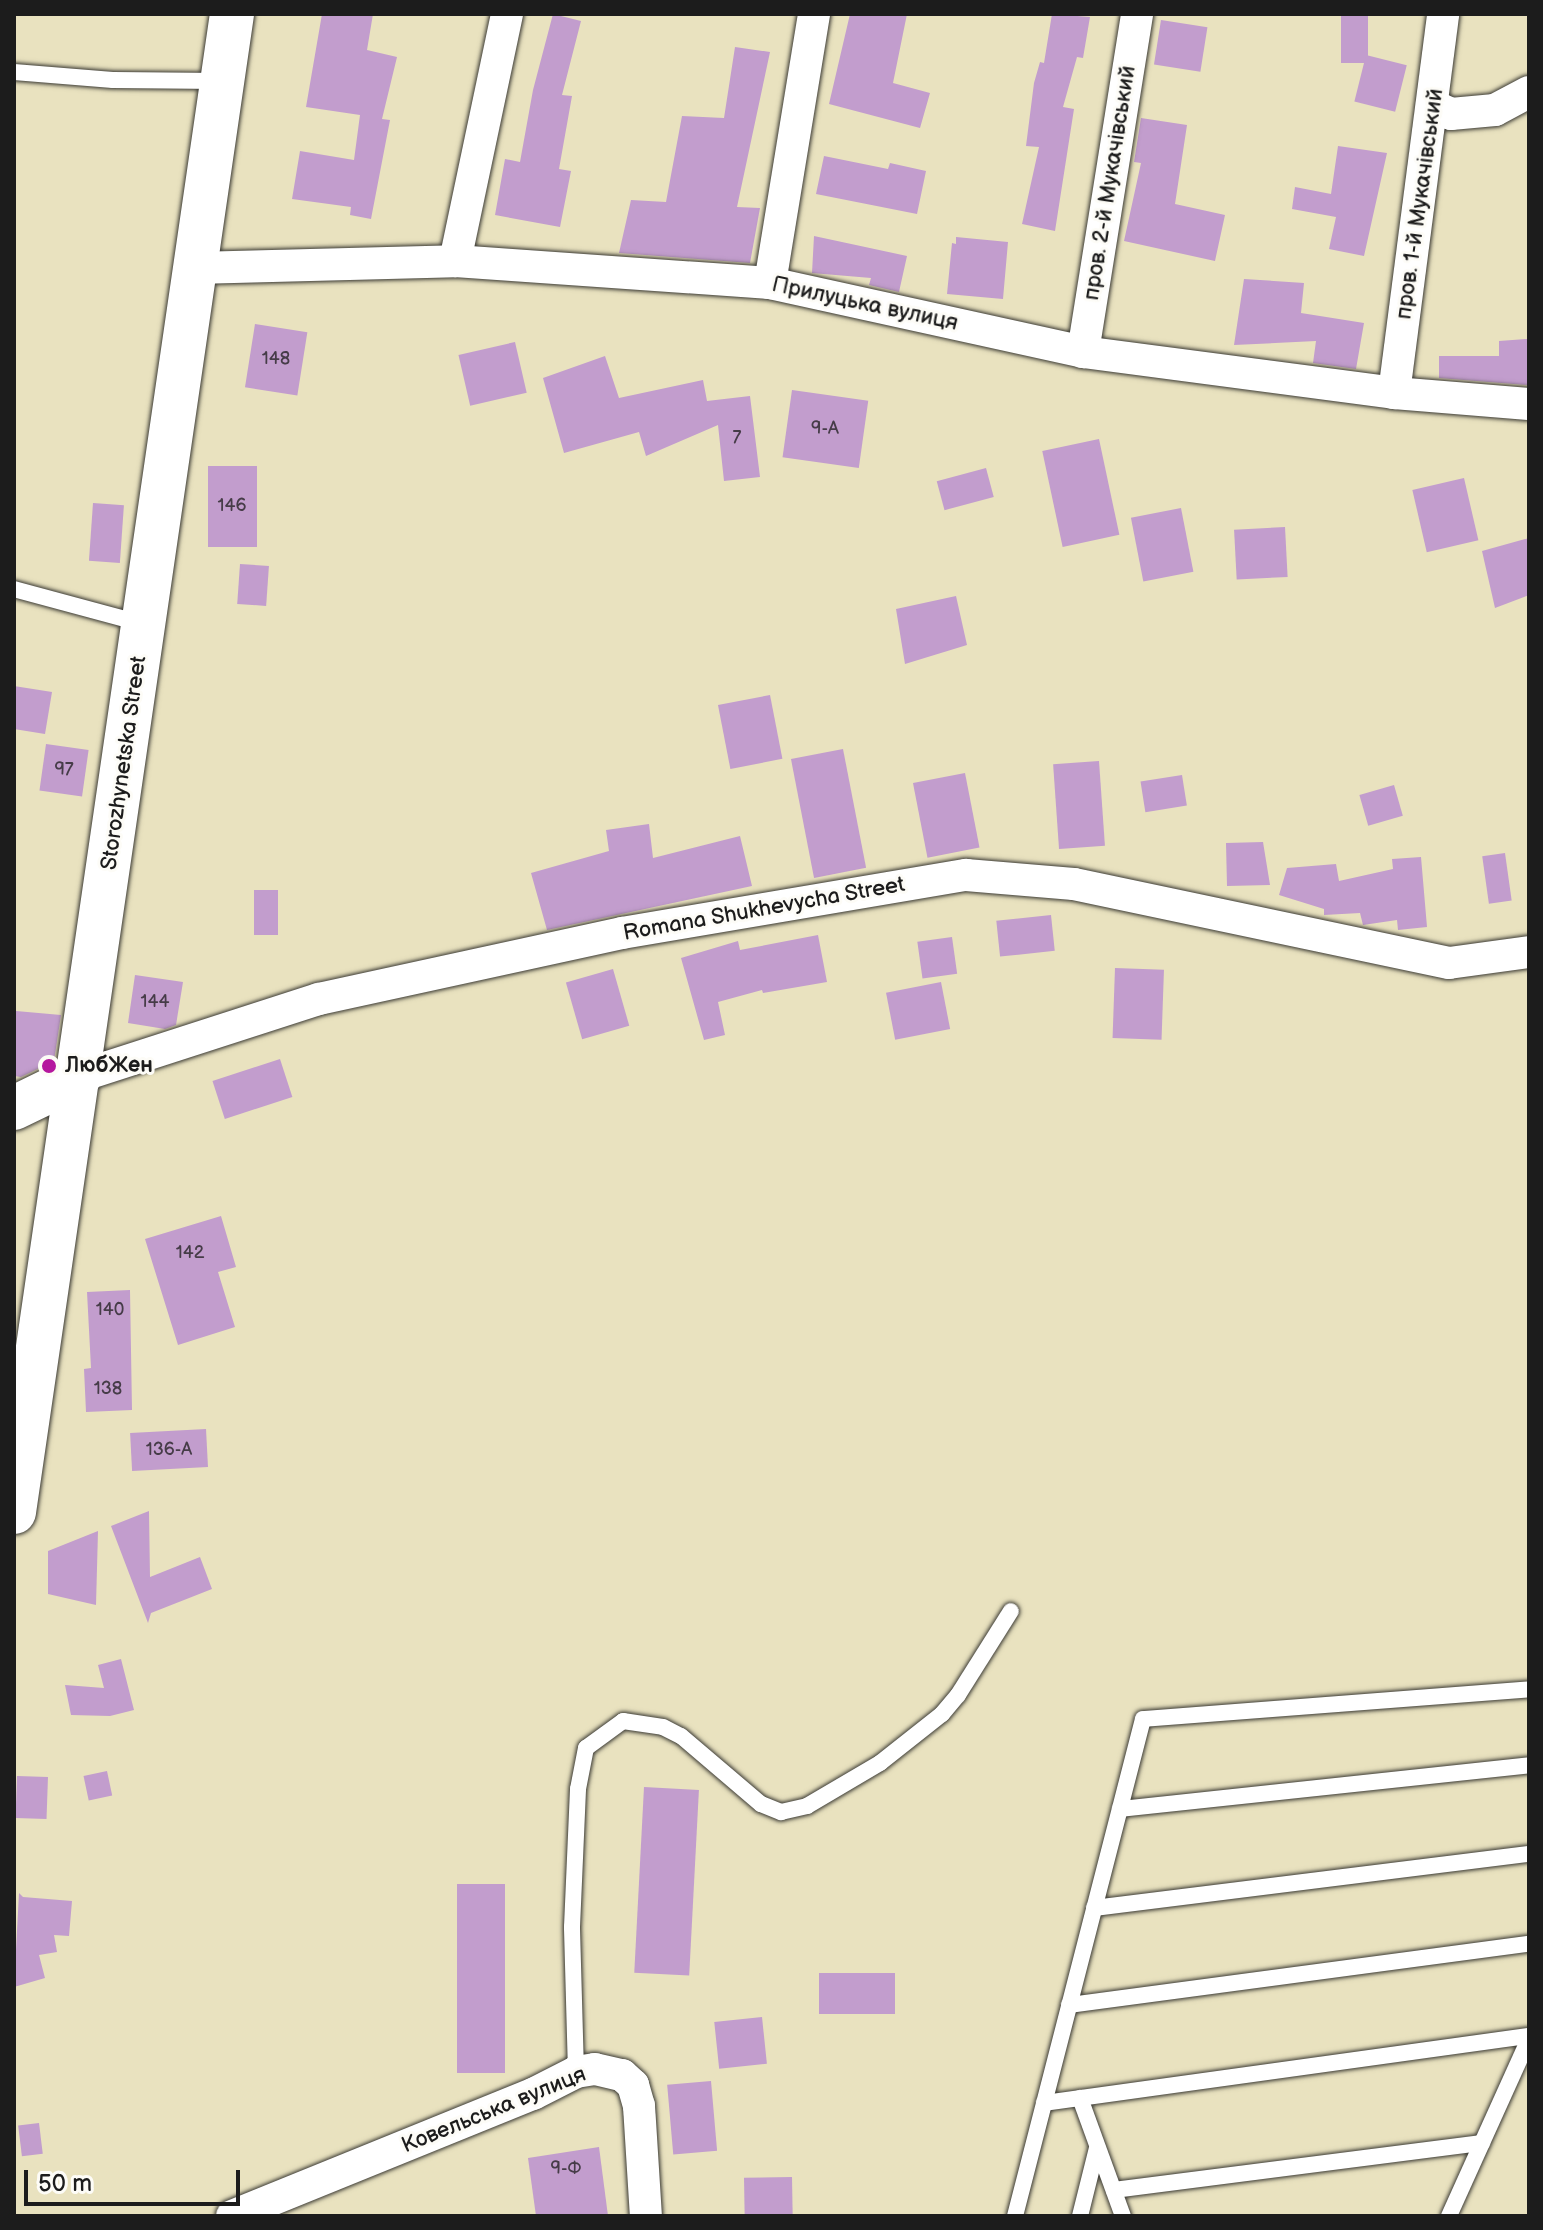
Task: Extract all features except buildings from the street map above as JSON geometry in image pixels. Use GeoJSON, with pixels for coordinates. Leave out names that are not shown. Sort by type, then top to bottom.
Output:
{"type":"FeatureCollection","features":[{"type":"Feature","properties":{"kind":"main road","name":"Storozhynetska Street"},"geometry":{"type":"LineString","coordinates":[[14,1512],[80,1076],[232,14]]}},
{"type":"Feature","properties":{"kind":"main road","name":"Romana Shukhevycha Street"},"geometry":{"type":"LineString","coordinates":[[14,1108],[80,1076]]}},
{"type":"Feature","properties":{"kind":"street"},"geometry":{"type":"LineString","coordinates":[[455,261],[507,14]]}},
{"type":"Feature","properties":{"kind":"street"},"geometry":{"type":"LineString","coordinates":[[770,283],[814,14]]}},
{"type":"Feature","properties":{"kind":"street","name":"пров. 2-й Мукачівський"},"geometry":{"type":"LineString","coordinates":[[1083,352],[1137,14]]}},
{"type":"Feature","properties":{"kind":"street","name":"пров. 1-й Мукачівський"},"geometry":{"type":"LineString","coordinates":[[1394,393],[1434,106],[1443,14]]}},
{"type":"Feature","properties":{"kind":"street"},"geometry":{"type":"LineString","coordinates":[[1434,106],[1451,114],[1495,110],[1529,92]]}},
{"type":"Feature","properties":{"kind":"street","name":"Прилуцька вулиця"},"geometry":{"type":"LineString","coordinates":[[195,268],[455,261],[770,283],[1083,352],[1394,393],[1529,404]]}},
{"type":"Feature","properties":{"kind":"street","name":"Romana Shukhevycha Street"},"geometry":{"type":"LineString","coordinates":[[80,1076],[319,999],[622,933],[966,875],[1074,884],[1449,963],[1529,952]]}},
{"type":"Feature","properties":{"kind":"street","name":"Ковельська вулиця"},"geometry":{"type":"LineString","coordinates":[[232,2216],[533,2094],[576,2072],[595,2069],[622,2075],[633,2085],[639,2106],[646,2216]]}},
{"type":"Feature","properties":{"kind":"lane"},"geometry":{"type":"LineString","coordinates":[[14,72],[113,80],[223,81]]}},
{"type":"Feature","properties":{"kind":"lane"},"geometry":{"type":"LineString","coordinates":[[14,589],[144,624]]}},
{"type":"Feature","properties":{"kind":"lane"},"geometry":{"type":"LineString","coordinates":[[576,2072],[572,1927],[578,1789],[586,1748],[623,1721],[663,1727],[681,1736],[761,1804],[781,1812],[807,1806],[880,1763],[942,1714],[1011,1611]]}},
{"type":"Feature","properties":{"kind":"lane"},"geometry":{"type":"LineString","coordinates":[[1015,2216],[1143,1719],[1529,1689]]}},
{"type":"Feature","properties":{"kind":"lane"},"geometry":{"type":"LineString","coordinates":[[1120,1809],[1529,1765]]}},
{"type":"Feature","properties":{"kind":"lane"},"geometry":{"type":"LineString","coordinates":[[1094,1908],[1529,1854]]}},
{"type":"Feature","properties":{"kind":"lane"},"geometry":{"type":"LineString","coordinates":[[1069,2005],[1529,1944]]}},
{"type":"Feature","properties":{"kind":"lane"},"geometry":{"type":"LineString","coordinates":[[1044,2103],[1529,2038]]}},
{"type":"Feature","properties":{"kind":"lane"},"geometry":{"type":"LineString","coordinates":[[1449,2216],[1529,2038]]}},
{"type":"Feature","properties":{"kind":"lane"},"geometry":{"type":"LineString","coordinates":[[1080,2098],[1123,2216]]}},
{"type":"Feature","properties":{"kind":"lane"},"geometry":{"type":"LineString","coordinates":[[1114,2190],[1482,2143]]}},
{"type":"Feature","properties":{"kind":"lane"},"geometry":{"type":"LineString","coordinates":[[1080,2216],[1098,2147]]}},
{"type":"Feature","properties":{"kind":"place","name":"ЛюбЖен"},"geometry":{"type":"Point","coordinates":[49,1066]}}]}
